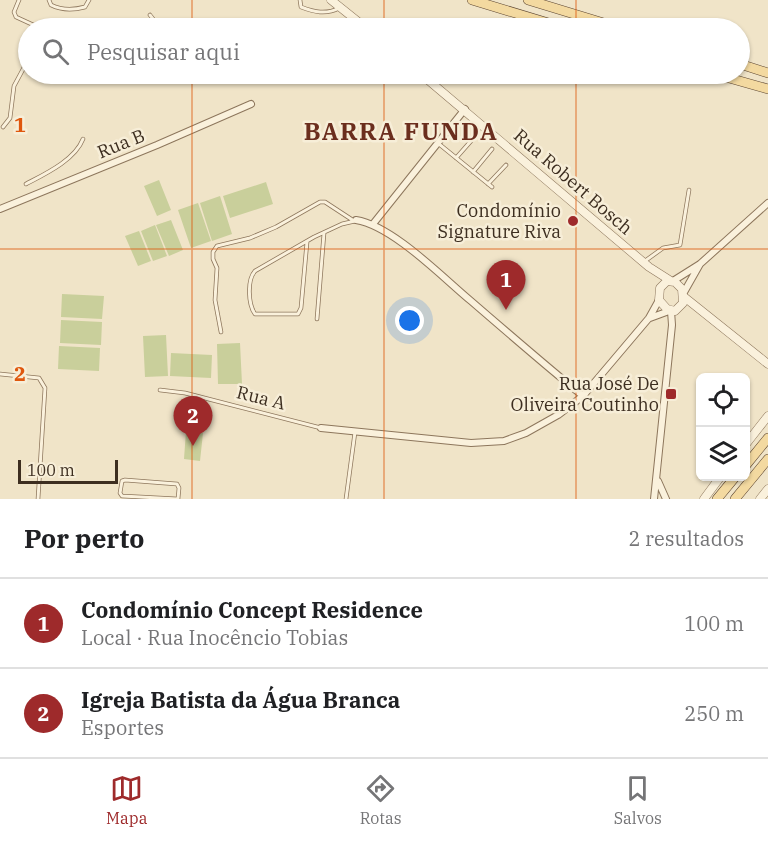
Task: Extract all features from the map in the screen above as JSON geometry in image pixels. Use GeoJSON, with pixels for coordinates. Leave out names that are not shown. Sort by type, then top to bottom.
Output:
{"type":"FeatureCollection","features":[{"type":"Feature","properties":{"kind":"main road"},"geometry":{"type":"LineString","coordinates":[[472,0],[532,18]]}},
{"type":"Feature","properties":{"kind":"main road"},"geometry":{"type":"LineString","coordinates":[[528,0],[546,3],[590,18]]}},
{"type":"Feature","properties":{"kind":"main road"},"geometry":{"type":"LineString","coordinates":[[750,67],[768,73]]}},
{"type":"Feature","properties":{"kind":"main road"},"geometry":{"type":"LineString","coordinates":[[750,84],[768,89]]}},
{"type":"Feature","properties":{"kind":"main road"},"geometry":{"type":"LineString","coordinates":[[750,460],[768,438]]}},
{"type":"Feature","properties":{"kind":"main road"},"geometry":{"type":"LineString","coordinates":[[735,499],[768,459]]}},
{"type":"Feature","properties":{"kind":"main road"},"geometry":{"type":"LineString","coordinates":[[717,499],[733,481]]}},
{"type":"Feature","properties":{"kind":"street"},"geometry":{"type":"LineString","coordinates":[[332,0],[354,18]]}},
{"type":"Feature","properties":{"kind":"street","name":"Rua Robert Bosch"},"geometry":{"type":"LineString","coordinates":[[434,84],[646,265],[672,281]]}},
{"type":"Feature","properties":{"kind":"street","name":"Rua B"},"geometry":{"type":"LineString","coordinates":[[0,209],[251,104]]}},
{"type":"Feature","properties":{"kind":"street"},"geometry":{"type":"LineString","coordinates":[[373,224],[465,109]]}},
{"type":"Feature","properties":{"kind":"street"},"geometry":{"type":"LineString","coordinates":[[321,428],[471,443],[504,441],[538,427],[583,396],[649,318],[659,300],[660,288],[667,281],[672,281],[700,264],[768,203]]}},
{"type":"Feature","properties":{"kind":"street"},"geometry":{"type":"LineString","coordinates":[[355,221],[373,224],[412,251],[583,396]]}},
{"type":"Feature","properties":{"kind":"street"},"geometry":{"type":"LineString","coordinates":[[649,318],[672,311],[683,298],[700,264]]}},
{"type":"Feature","properties":{"kind":"street","name":"Rua Robert Bosch"},"geometry":{"type":"LineString","coordinates":[[646,265],[660,288]]}},
{"type":"Feature","properties":{"kind":"street"},"geometry":{"type":"LineString","coordinates":[[672,281],[679,285],[683,298],[768,364]]}},
{"type":"Feature","properties":{"kind":"street"},"geometry":{"type":"LineString","coordinates":[[654,499],[672,325],[672,311],[659,300]]}},
{"type":"Feature","properties":{"kind":"street"},"geometry":{"type":"LineString","coordinates":[[750,439],[768,416]]}},
{"type":"Feature","properties":{"kind":"street"},"geometry":{"type":"LineString","coordinates":[[657,478],[666,499]]}},
{"type":"Feature","properties":{"kind":"street"},"geometry":{"type":"LineString","coordinates":[[704,499],[718,481]]}},
{"type":"Feature","properties":{"kind":"street"},"geometry":{"type":"LineString","coordinates":[[759,499],[768,489]]}},
{"type":"Feature","properties":{"kind":"lane"},"geometry":{"type":"LineString","coordinates":[[18,18],[14,12],[20,0]]}},
{"type":"Feature","properties":{"kind":"lane"},"geometry":{"type":"LineString","coordinates":[[49,0],[51,5],[56,7],[77,9],[85,7],[89,0]]}},
{"type":"Feature","properties":{"kind":"lane"},"geometry":{"type":"LineString","coordinates":[[300,0],[301,7],[323,13],[330,13],[340,7]]}},
{"type":"Feature","properties":{"kind":"lane"},"geometry":{"type":"LineString","coordinates":[[3,128],[10,118],[14,86],[18,79]]}},
{"type":"Feature","properties":{"kind":"lane"},"geometry":{"type":"LineString","coordinates":[[26,184],[70,157],[80,147],[83,139]]}},
{"type":"Feature","properties":{"kind":"lane"},"geometry":{"type":"LineString","coordinates":[[456,158],[471,141]]}},
{"type":"Feature","properties":{"kind":"lane"},"geometry":{"type":"LineString","coordinates":[[438,142],[490,185],[506,165]]}},
{"type":"Feature","properties":{"kind":"lane"},"geometry":{"type":"LineString","coordinates":[[473,172],[492,149]]}},
{"type":"Feature","properties":{"kind":"lane"},"geometry":{"type":"LineString","coordinates":[[646,265],[663,248],[680,245],[689,190]]}},
{"type":"Feature","properties":{"kind":"lane"},"geometry":{"type":"LineString","coordinates":[[220,332],[215,300],[216,268],[213,259],[213,252],[217,246],[250,238],[276,228],[320,202],[326,202],[355,221]]}},
{"type":"Feature","properties":{"kind":"lane"},"geometry":{"type":"LineString","coordinates":[[307,242],[301,308],[298,314],[255,314],[252,310],[251,276],[264,265],[324,232],[355,221]]}},
{"type":"Feature","properties":{"kind":"lane"},"geometry":{"type":"LineString","coordinates":[[317,319],[324,232]]}},
{"type":"Feature","properties":{"kind":"lane"},"geometry":{"type":"LineString","coordinates":[[0,374],[39,378],[43,382],[45,393],[38,499]]}},
{"type":"Feature","properties":{"kind":"lane","name":"Rua A"},"geometry":{"type":"LineString","coordinates":[[160,390],[185,393],[321,428]]}},
{"type":"Feature","properties":{"kind":"lane"},"geometry":{"type":"LineString","coordinates":[[346,499],[355,432]]}},
{"type":"Feature","properties":{"kind":"lane"},"geometry":{"type":"LineString","coordinates":[[125,480],[177,484],[178,499],[122,496],[121,484],[125,480]]}},
{"type":"Feature","properties":{"kind":"green space"},"geometry":{"type":"Polygon","coordinates":[[[159,180],[171,210],[157,216],[144,186],[159,180]]]}},
{"type":"Feature","properties":{"kind":"green space"},"geometry":{"type":"Polygon","coordinates":[[[266,182],[273,204],[230,218],[223,196],[266,182]]]}},
{"type":"Feature","properties":{"kind":"green space"},"geometry":{"type":"Polygon","coordinates":[[[220,196],[232,234],[212,241],[200,203],[220,196]]]}},
{"type":"Feature","properties":{"kind":"green space"},"geometry":{"type":"Polygon","coordinates":[[[198,203],[211,241],[191,248],[178,210],[198,203]]]}},
{"type":"Feature","properties":{"kind":"green space"},"geometry":{"type":"Polygon","coordinates":[[[171,220],[183,250],[169,256],[156,225],[171,220]]]}},
{"type":"Feature","properties":{"kind":"green space"},"geometry":{"type":"Polygon","coordinates":[[[155,225],[167,256],[153,261],[141,231],[155,225]]]}},
{"type":"Feature","properties":{"kind":"green space"},"geometry":{"type":"Polygon","coordinates":[[[139,231],[151,261],[138,266],[125,236],[139,231]]]}},
{"type":"Feature","properties":{"kind":"green space"},"geometry":{"type":"Polygon","coordinates":[[[62,294],[104,296],[102,319],[61,317],[62,294]]]}},
{"type":"Feature","properties":{"kind":"green space"},"geometry":{"type":"Polygon","coordinates":[[[61,320],[102,322],[101,345],[60,343],[61,320]]]}},
{"type":"Feature","properties":{"kind":"green space"},"geometry":{"type":"Polygon","coordinates":[[[166,335],[168,376],[145,377],[143,336],[166,335]]]}},
{"type":"Feature","properties":{"kind":"green space"},"geometry":{"type":"Polygon","coordinates":[[[240,343],[242,384],[218,384],[217,344],[240,343]]]}},
{"type":"Feature","properties":{"kind":"green space"},"geometry":{"type":"Polygon","coordinates":[[[59,346],[100,348],[99,371],[58,369],[59,346]]]}},
{"type":"Feature","properties":{"kind":"green space"},"geometry":{"type":"Polygon","coordinates":[[[171,353],[212,355],[211,378],[170,376],[171,353]]]}},
{"type":"Feature","properties":{"kind":"green space"},"geometry":{"type":"Polygon","coordinates":[[[186,431],[203,433],[200,461],[184,459],[186,431]]]}},
{"type":"Feature","properties":{"kind":"place","name":"Condomínio Signature Riva"},"geometry":{"type":"Point","coordinates":[573,221]}},
{"type":"Feature","properties":{"kind":"place","name":"Condomínio Concept Residence"},"geometry":{"type":"Point","coordinates":[506,310]}},
{"type":"Feature","properties":{"kind":"place","name":"Rua José De Oliveira Coutinho"},"geometry":{"type":"Point","coordinates":[671,394]}},
{"type":"Feature","properties":{"kind":"place","name":"Igreja Batista da Água Branca"},"geometry":{"type":"Point","coordinates":[193,446]}},
{"type":"Feature","properties":{"kind":"district","name":"BARRA FUNDA"},"geometry":{"type":"Point","coordinates":[401,132]}}]}
